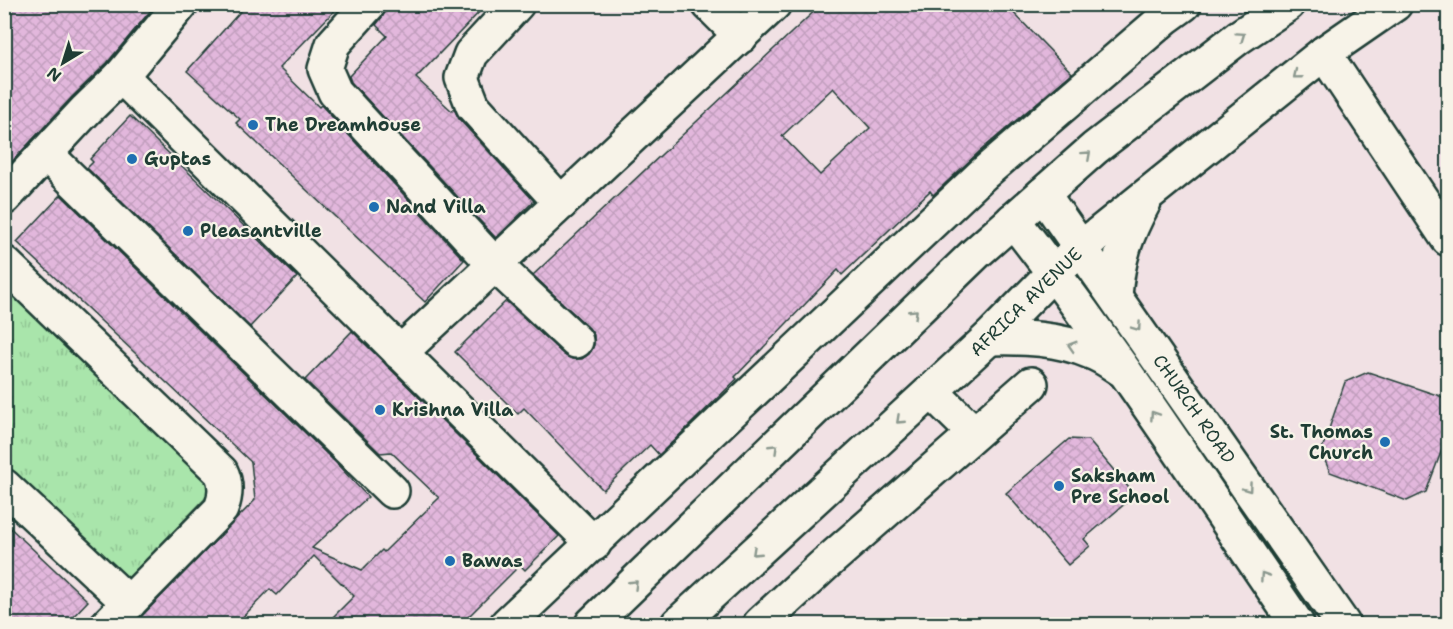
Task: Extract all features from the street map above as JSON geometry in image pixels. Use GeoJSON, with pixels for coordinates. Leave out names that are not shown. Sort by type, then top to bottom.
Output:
{"type":"FeatureCollection","features":[{"type":"Feature","properties":{"kind":"street"},"geometry":{"type":"LineString","coordinates":[[4,198],[120,76],[181,4]]}},
{"type":"Feature","properties":{"kind":"street"},"geometry":{"type":"LineString","coordinates":[[369,4],[333,44],[325,69],[335,92],[494,264],[576,341]]}},
{"type":"Feature","properties":{"kind":"street"},"geometry":{"type":"LineString","coordinates":[[517,4],[471,54],[462,78],[473,106],[561,203]]}},
{"type":"Feature","properties":{"kind":"street"},"geometry":{"type":"LineString","coordinates":[[709,4],[741,36]]}},
{"type":"Feature","properties":{"kind":"street"},"geometry":{"type":"LineString","coordinates":[[400,353],[774,4]]}},
{"type":"Feature","properties":{"kind":"street"},"geometry":{"type":"LineString","coordinates":[[592,624],[976,253],[1013,220],[1113,134],[1239,37],[1288,4]]}},
{"type":"Feature","properties":{"kind":"street","name":"AFRICA AVENUE"},"geometry":{"type":"LineString","coordinates":[[678,624],[989,338],[1081,248],[1324,53],[1395,4]]}},
{"type":"Feature","properties":{"kind":"street"},"geometry":{"type":"LineString","coordinates":[[507,624],[983,174],[1168,9]]}},
{"type":"Feature","properties":{"kind":"street"},"geometry":{"type":"LineString","coordinates":[[1324,53],[1449,239]]}},
{"type":"Feature","properties":{"kind":"street"},"geometry":{"type":"LineString","coordinates":[[120,76],[594,544]]}},
{"type":"Feature","properties":{"kind":"street"},"geometry":{"type":"LineString","coordinates":[[46,154],[392,491]]}},
{"type":"Feature","properties":{"kind":"street","name":"CHURCH ROAD"},"geometry":{"type":"LineString","coordinates":[[1043,194],[1343,624]]}},
{"type":"Feature","properties":{"kind":"street"},"geometry":{"type":"LineString","coordinates":[[1115,296],[1118,268],[1128,231],[1147,195]]}},
{"type":"Feature","properties":{"kind":"street","name":"CHURCH ROAD"},"geometry":{"type":"LineString","coordinates":[[1013,220],[1054,272],[1124,371],[1297,624]]}},
{"type":"Feature","properties":{"kind":"street"},"geometry":{"type":"LineString","coordinates":[[4,263],[221,472],[226,482],[225,501],[221,509],[119,614],[4,486]]}},
{"type":"Feature","properties":{"kind":"street"},"geometry":{"type":"LineString","coordinates":[[989,338],[1024,337],[1059,342],[1092,352],[1124,371]]}},
{"type":"Feature","properties":{"kind":"street"},"geometry":{"type":"LineString","coordinates":[[760,624],[1031,384]]}},
{"type":"Feature","properties":{"kind":"street"},"geometry":{"type":"LineString","coordinates":[[931,391],[974,433]]}},
{"type":"Feature","properties":{"kind":"green space"},"geometry":{"type":"Polygon","coordinates":[[[4,285],[216,487],[123,584],[5,471],[4,285]]]}},
{"type":"Feature","properties":{"kind":"building"},"geometry":{"type":"Polygon","coordinates":[[[4,4],[156,4],[107,63],[4,170],[4,4]]]}},
{"type":"Feature","properties":{"kind":"building"},"geometry":{"type":"Polygon","coordinates":[[[247,4],[341,4],[279,68],[319,107],[321,105],[464,260],[425,302],[236,123],[240,119],[187,71],[247,4]]]}},
{"type":"Feature","properties":{"kind":"building"},"geometry":{"type":"Polygon","coordinates":[[[387,4],[487,4],[416,78],[452,111],[454,109],[459,119],[534,201],[496,238],[351,82],[349,76],[387,36],[376,25],[383,16],[387,4]]]}},
{"type":"Feature","properties":{"kind":"building"},"geometry":{"type":"Polygon","coordinates":[[[822,4],[1005,4],[1072,73],[980,151],[933,195],[930,191],[842,275],[838,270],[735,377],[737,379],[659,455],[650,445],[603,490],[524,408],[518,414],[455,352],[506,301],[564,355],[572,359],[582,359],[589,354],[594,345],[594,335],[533,275],[822,4]],[[833,88],[782,136],[820,175],[870,128],[833,88]]]}},
{"type":"Feature","properties":{"kind":"building"},"geometry":{"type":"Polygon","coordinates":[[[130,116],[297,277],[250,327],[87,168],[93,162],[90,159],[130,116]]]}},
{"type":"Feature","properties":{"kind":"building"},"geometry":{"type":"Polygon","coordinates":[[[61,195],[368,497],[312,548],[362,570],[382,550],[384,552],[439,498],[391,452],[380,453],[305,380],[352,331],[559,536],[525,570],[520,565],[461,624],[326,624],[354,596],[314,556],[277,595],[270,589],[236,624],[134,624],[255,500],[251,462],[17,242],[61,195]]]}},
{"type":"Feature","properties":{"kind":"building","name":"St. Thomas Church"},"geometry":{"type":"Polygon","coordinates":[[[1368,372],[1449,399],[1449,431],[1426,492],[1407,501],[1330,472],[1321,452],[1345,382],[1368,372]]]}},
{"type":"Feature","properties":{"kind":"building"},"geometry":{"type":"Polygon","coordinates":[[[1069,439],[1088,440],[1135,495],[1084,539],[1090,546],[1068,565],[1006,493],[1069,439]]]}},
{"type":"Feature","properties":{"kind":"building"},"geometry":{"type":"Polygon","coordinates":[[[4,522],[88,601],[66,624],[4,624],[4,522]]]}},
{"type":"Feature","properties":{"kind":"place","name":"The Dreamhouse"},"geometry":{"type":"Point","coordinates":[253,125]}},
{"type":"Feature","properties":{"kind":"place","name":"Guptas"},"geometry":{"type":"Point","coordinates":[132,159]}},
{"type":"Feature","properties":{"kind":"place","name":"Nand Villa"},"geometry":{"type":"Point","coordinates":[374,207]}},
{"type":"Feature","properties":{"kind":"place","name":"Pleasantville"},"geometry":{"type":"Point","coordinates":[188,231]}},
{"type":"Feature","properties":{"kind":"place","name":"Krishna Villa"},"geometry":{"type":"Point","coordinates":[380,410]}},
{"type":"Feature","properties":{"kind":"place","name":"St. Thomas Church"},"geometry":{"type":"Point","coordinates":[1385,442]}},
{"type":"Feature","properties":{"kind":"place","name":"Saksham Pre School"},"geometry":{"type":"Point","coordinates":[1059,486]}},
{"type":"Feature","properties":{"kind":"place","name":"Bawas"},"geometry":{"type":"Point","coordinates":[450,561]}}]}
